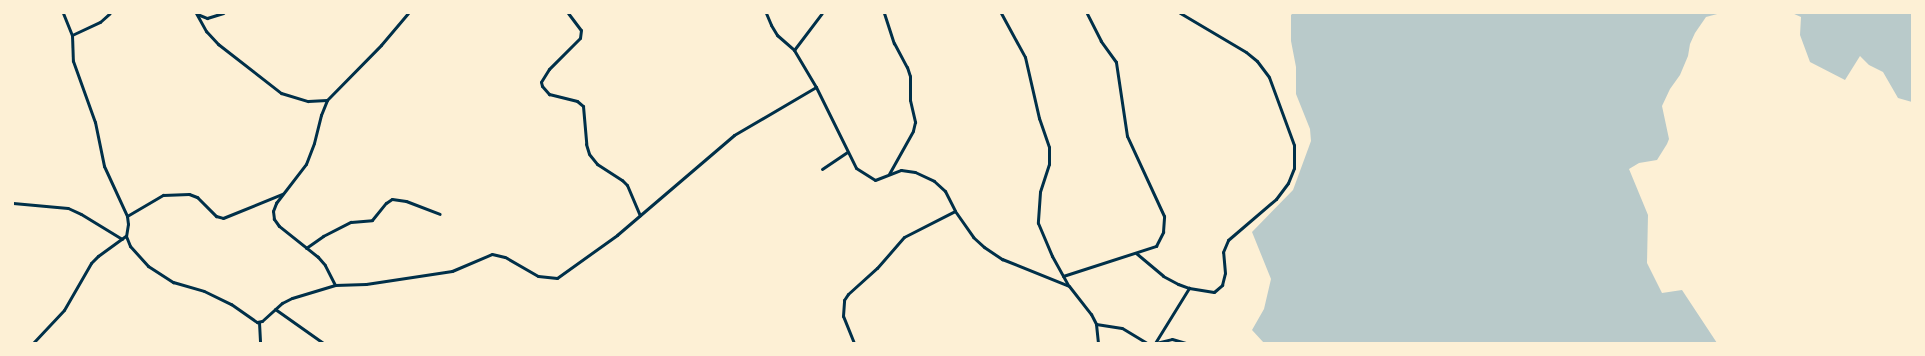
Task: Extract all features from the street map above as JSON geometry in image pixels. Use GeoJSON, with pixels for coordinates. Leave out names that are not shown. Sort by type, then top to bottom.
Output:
{"type":"FeatureCollection","features":[{"type":"Feature","properties":{"kind":"street"},"geometry":{"type":"LineString","coordinates":[[63,13],[72,35],[73,61],[95,122],[104,166],[127,216],[128,224],[126,236],[137,256],[162,276],[179,285],[204,290],[231,304],[259,322]]}},
{"type":"Feature","properties":{"kind":"street"},"geometry":{"type":"LineString","coordinates":[[72,35],[100,22],[110,13]]}},
{"type":"Feature","properties":{"kind":"street"},"geometry":{"type":"LineString","coordinates":[[223,13],[207,18],[196,13],[211,37],[234,58],[281,93],[308,101],[327,100]]}},
{"type":"Feature","properties":{"kind":"street"},"geometry":{"type":"LineString","coordinates":[[335,285],[325,265],[306,248],[286,234],[274,219],[276,203],[306,164],[314,144],[321,115],[327,100],[381,45],[408,13]]}},
{"type":"Feature","properties":{"kind":"street"},"geometry":{"type":"LineString","coordinates":[[568,13],[581,30],[580,38],[549,69],[541,82],[542,86],[549,94],[577,101],[583,106],[586,144],[589,154],[598,164],[627,185],[640,215]]}},
{"type":"Feature","properties":{"kind":"street"},"geometry":{"type":"LineString","coordinates":[[766,13],[770,25],[794,50],[816,87],[856,168],[870,178],[878,181],[889,174],[901,170],[915,172],[934,181],[945,191],[955,211],[973,237],[984,247],[1002,259],[1069,286]]}},
{"type":"Feature","properties":{"kind":"street"},"geometry":{"type":"LineString","coordinates":[[794,50],[822,13]]}},
{"type":"Feature","properties":{"kind":"street"},"geometry":{"type":"LineString","coordinates":[[884,13],[894,43],[907,67],[910,76],[910,100],[915,122],[913,131],[889,174]]}},
{"type":"Feature","properties":{"kind":"street"},"geometry":{"type":"LineString","coordinates":[[1002,13],[1025,56],[1038,118],[1050,147],[1050,164],[1040,192],[1038,223],[1063,276],[1069,286],[1082,301],[1096,324],[1098,343]]}},
{"type":"Feature","properties":{"kind":"street"},"geometry":{"type":"LineString","coordinates":[[1063,276],[1156,246],[1163,232],[1164,216],[1127,136],[1116,62],[1101,41],[1087,13]]}},
{"type":"Feature","properties":{"kind":"street"},"geometry":{"type":"LineString","coordinates":[[1136,253],[1163,276],[1189,288],[1214,292],[1222,285],[1225,273],[1224,247],[1228,240],[1276,199],[1288,183],[1294,168],[1294,145],[1269,77],[1257,61],[1246,52],[1180,13]]}},
{"type":"Feature","properties":{"kind":"street"},"geometry":{"type":"LineString","coordinates":[[259,322],[292,298],[335,285],[366,284],[452,271],[492,254],[505,257],[538,276],[557,278],[617,235],[734,135],[816,87]]}},
{"type":"Feature","properties":{"kind":"street"},"geometry":{"type":"LineString","coordinates":[[822,169],[847,152]]}},
{"type":"Feature","properties":{"kind":"street"},"geometry":{"type":"LineString","coordinates":[[127,216],[163,195],[189,194],[197,197],[216,216],[223,218],[283,194]]}},
{"type":"Feature","properties":{"kind":"street"},"geometry":{"type":"LineString","coordinates":[[306,248],[323,236],[351,222],[372,220],[386,203],[392,199],[406,201],[440,214]]}},
{"type":"Feature","properties":{"kind":"street"},"geometry":{"type":"LineString","coordinates":[[13,203],[68,208],[81,214],[122,239]]}},
{"type":"Feature","properties":{"kind":"street"},"geometry":{"type":"LineString","coordinates":[[854,343],[843,316],[844,300],[848,294],[877,268],[904,237],[955,211]]}},
{"type":"Feature","properties":{"kind":"street"},"geometry":{"type":"LineString","coordinates":[[34,343],[64,310],[91,264],[98,256],[126,236]]}},
{"type":"Feature","properties":{"kind":"street"},"geometry":{"type":"LineString","coordinates":[[1156,343],[1189,288]]}},
{"type":"Feature","properties":{"kind":"street"},"geometry":{"type":"LineString","coordinates":[[275,309],[323,343]]}},
{"type":"Feature","properties":{"kind":"street"},"geometry":{"type":"LineString","coordinates":[[259,322],[260,343]]}},
{"type":"Feature","properties":{"kind":"street"},"geometry":{"type":"LineString","coordinates":[[1096,324],[1122,328],[1147,343]]}},
{"type":"Feature","properties":{"kind":"street"},"geometry":{"type":"LineString","coordinates":[[1156,343],[1172,339],[1186,343]]}},
{"type":"Feature","properties":{"kind":"shaded area"},"geometry":{"type":"Polygon","coordinates":[[[1293,13],[1721,13],[1706,17],[1695,33],[1680,75],[1670,89],[1662,106],[1669,139],[1667,144],[1657,160],[1639,163],[1629,169],[1648,215],[1647,263],[1662,293],[1682,290],[1717,343],[1264,343],[1252,330],[1264,309],[1271,279],[1252,232],[1293,190],[1311,141],[1310,129],[1296,94],[1296,67],[1291,41],[1291,15],[1293,13]]]}},
{"type":"Feature","properties":{"kind":"shaded area"},"geometry":{"type":"Polygon","coordinates":[[[1792,13],[1912,13],[1912,102],[1898,98],[1883,72],[1869,65],[1860,56],[1845,80],[1810,62],[1800,35],[1801,17],[1792,13]]]}}]}
